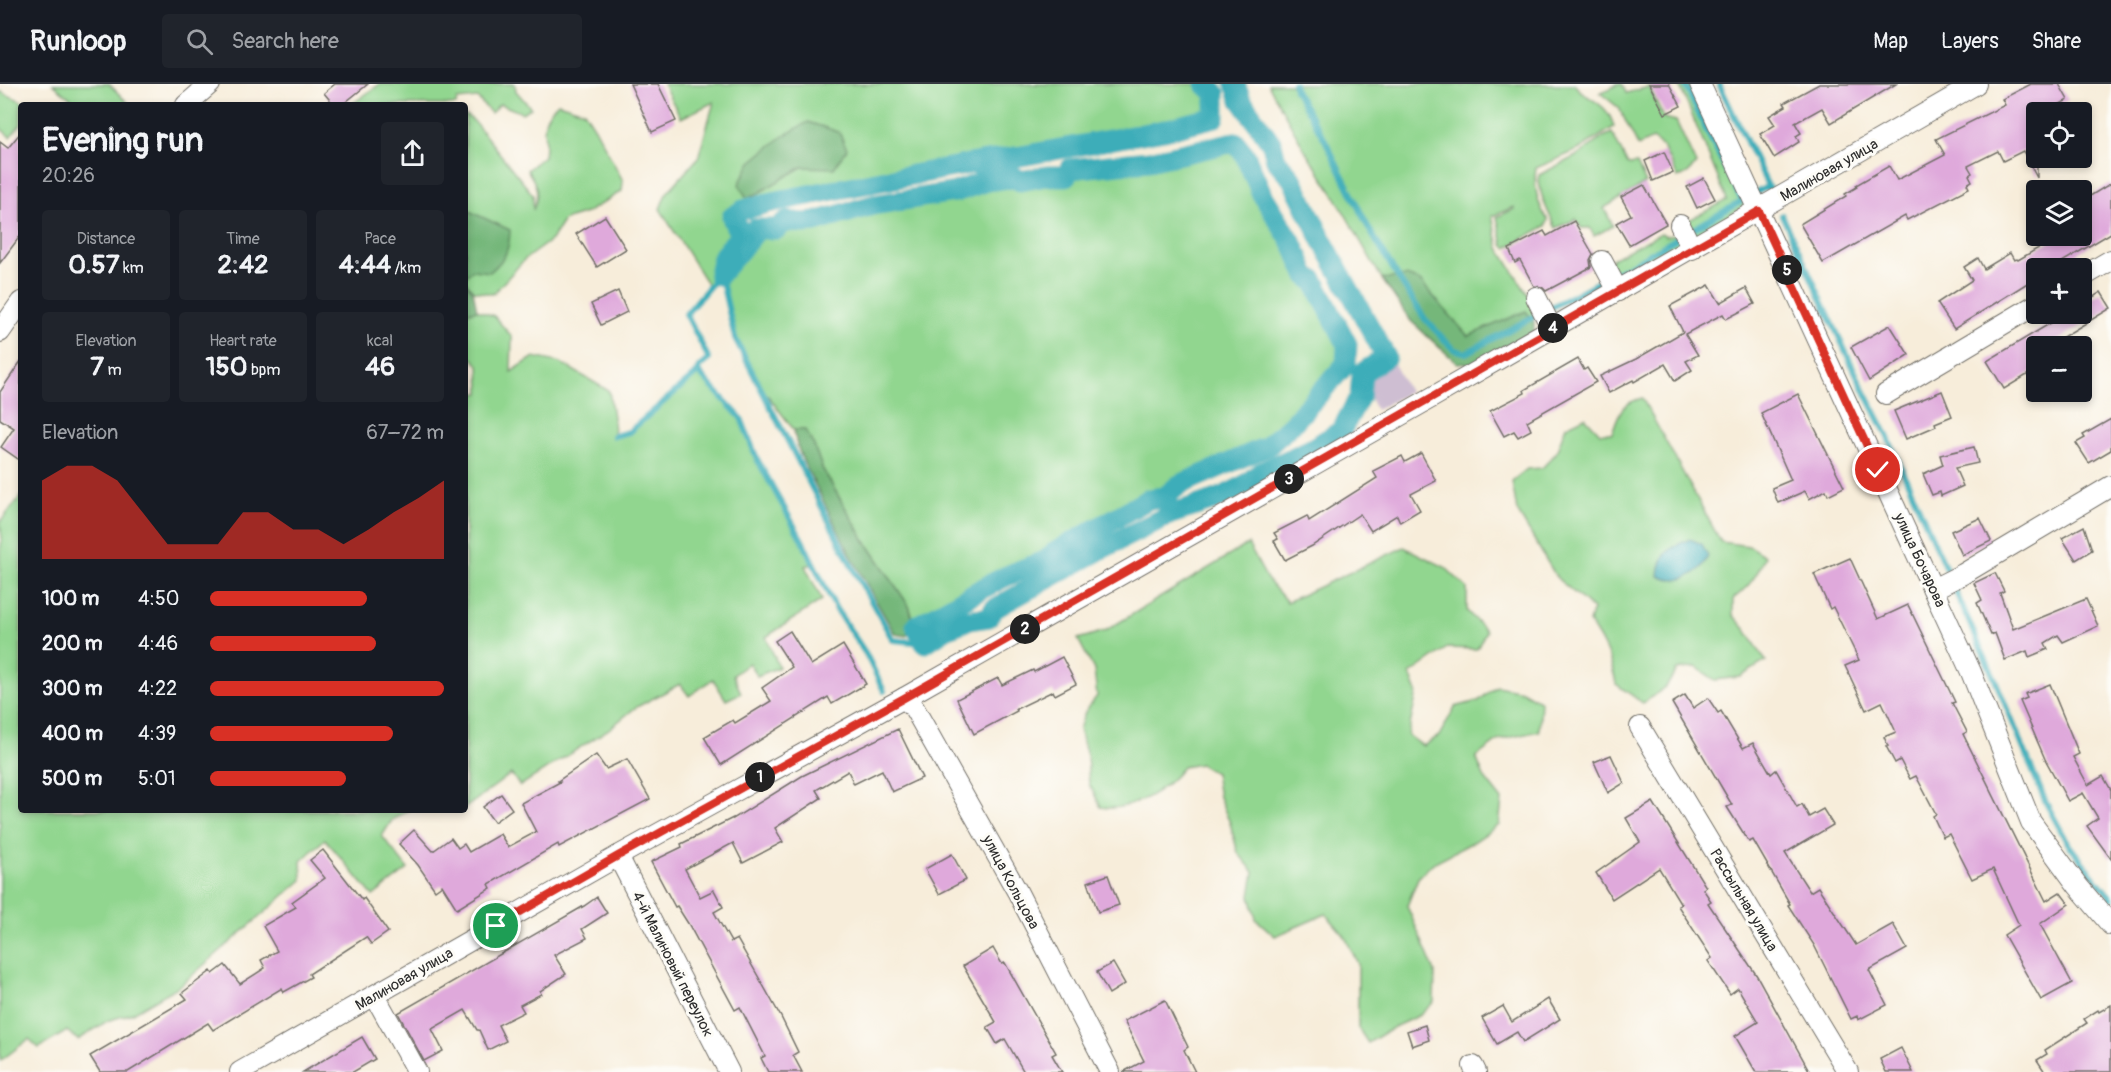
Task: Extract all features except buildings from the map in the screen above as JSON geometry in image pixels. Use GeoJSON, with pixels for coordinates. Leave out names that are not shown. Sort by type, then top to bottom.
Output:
{"type":"FeatureCollection","features":[{"type":"Feature","properties":{"kind":"street"},"geometry":{"type":"LineString","coordinates":[[189,102],[210,84]]}},
{"type":"Feature","properties":{"kind":"street","name":"улица Бочарова"},"geometry":{"type":"LineString","coordinates":[[1700,84],[1971,672],[2031,822],[2078,886],[2111,925]]}},
{"type":"Feature","properties":{"kind":"street","name":"Малиновая улица"},"geometry":{"type":"LineString","coordinates":[[240,1072],[618,856],[904,698],[1759,211],[1976,84]]}},
{"type":"Feature","properties":{"kind":"street"},"geometry":{"type":"LineString","coordinates":[[1680,225],[1692,249]]}},
{"type":"Feature","properties":{"kind":"street"},"geometry":{"type":"LineString","coordinates":[[2092,271],[2111,260]]}},
{"type":"Feature","properties":{"kind":"street"},"geometry":{"type":"LineString","coordinates":[[1602,261],[1618,291]]}},
{"type":"Feature","properties":{"kind":"street"},"geometry":{"type":"LineString","coordinates":[[1536,297],[1552,329]]}},
{"type":"Feature","properties":{"kind":"street"},"geometry":{"type":"LineString","coordinates":[[0,332],[18,306]]}},
{"type":"Feature","properties":{"kind":"street"},"geometry":{"type":"LineString","coordinates":[[1886,394],[2026,311]]}},
{"type":"Feature","properties":{"kind":"street"},"geometry":{"type":"LineString","coordinates":[[1933,589],[1963,574],[2111,486]]}},
{"type":"Feature","properties":{"kind":"street","name":"улица Кольцова"},"geometry":{"type":"LineString","coordinates":[[904,698],[914,708],[1017,891],[1110,1072]]}},
{"type":"Feature","properties":{"kind":"street","name":"Рассыльная улица"},"geometry":{"type":"LineString","coordinates":[[1640,727],[1848,1072]]}},
{"type":"Feature","properties":{"kind":"street","name":"4-й Малиновый переулок"},"geometry":{"type":"LineString","coordinates":[[618,856],[729,1072]]}},
{"type":"Feature","properties":{"kind":"street"},"geometry":{"type":"LineString","coordinates":[[375,996],[417,1072]]}},
{"type":"Feature","properties":{"kind":"shaded area"},"geometry":{"type":"Polygon","coordinates":[[[1391,358],[1409,392],[1376,410],[1364,386],[1365,374],[1391,358]]]}},
{"type":"Feature","properties":{"kind":"green space"},"geometry":{"type":"Polygon","coordinates":[[[53,84],[109,84],[127,102],[75,102],[53,84]]]}},
{"type":"Feature","properties":{"kind":"green space"},"geometry":{"type":"Polygon","coordinates":[[[380,84],[515,84],[516,91],[531,108],[522,113],[500,104],[491,113],[477,98],[457,100],[457,102],[355,102],[380,84]]]}},
{"type":"Feature","properties":{"kind":"green space"},"geometry":{"type":"Polygon","coordinates":[[[663,84],[1205,84],[1215,93],[1215,117],[1164,130],[980,162],[772,202],[743,210],[733,217],[736,227],[743,232],[723,256],[719,275],[709,287],[660,209],[666,194],[698,158],[714,102],[681,118],[663,84]]]}},
{"type":"Feature","properties":{"kind":"green space"},"geometry":{"type":"Polygon","coordinates":[[[1268,84],[1459,84],[1462,86],[1466,84],[1574,84],[1601,106],[1611,118],[1614,127],[1578,150],[1536,168],[1536,188],[1541,209],[1548,220],[1546,226],[1506,248],[1503,245],[1497,217],[1514,207],[1492,216],[1499,248],[1531,300],[1536,316],[1466,353],[1441,349],[1411,321],[1382,279],[1268,84]]]}},
{"type":"Feature","properties":{"kind":"green space"},"geometry":{"type":"Polygon","coordinates":[[[1622,84],[1626,93],[1649,87],[1664,118],[1676,121],[1696,164],[1689,172],[1678,178],[1663,147],[1652,139],[1638,146],[1619,108],[1600,93],[1622,84]]]}},
{"type":"Feature","properties":{"kind":"green space"},"geometry":{"type":"Polygon","coordinates":[[[1679,84],[1690,84],[1709,128],[1749,203],[1694,238],[1687,221],[1727,200],[1679,84]]]}},
{"type":"Feature","properties":{"kind":"green space"},"geometry":{"type":"Polygon","coordinates":[[[0,91],[22,102],[18,102],[18,128],[10,137],[0,128],[0,91]]]}},
{"type":"Feature","properties":{"kind":"green space"},"geometry":{"type":"Polygon","coordinates":[[[558,103],[584,111],[623,181],[622,191],[586,213],[564,220],[551,240],[524,260],[493,294],[473,291],[468,285],[468,274],[472,270],[469,211],[468,212],[468,117],[473,120],[533,195],[533,210],[536,189],[527,170],[544,156],[544,128],[551,110],[558,103]]]}},
{"type":"Feature","properties":{"kind":"green space"},"geometry":{"type":"Polygon","coordinates":[[[808,122],[839,132],[847,149],[834,168],[802,167],[757,194],[746,197],[739,184],[751,162],[783,136],[808,122]]]}},
{"type":"Feature","properties":{"kind":"green space"},"geometry":{"type":"Polygon","coordinates":[[[1612,133],[1628,165],[1637,164],[1646,183],[1604,208],[1613,226],[1594,236],[1590,228],[1581,228],[1576,219],[1556,228],[1542,195],[1539,175],[1580,154],[1612,133]]]}},
{"type":"Feature","properties":{"kind":"green space"},"geometry":{"type":"Polygon","coordinates":[[[1235,142],[1245,155],[1263,194],[1293,244],[1306,275],[1314,281],[1347,344],[1346,364],[1292,424],[1268,446],[1179,485],[1165,497],[1149,499],[1054,553],[1048,559],[1000,579],[916,626],[909,606],[864,539],[822,468],[813,443],[805,430],[794,430],[753,376],[735,338],[722,271],[753,235],[755,229],[777,229],[786,221],[815,222],[873,205],[955,192],[987,181],[1015,177],[1020,181],[1047,176],[1066,176],[1070,169],[1149,161],[1235,142]]]}},
{"type":"Feature","properties":{"kind":"green space"},"geometry":{"type":"Polygon","coordinates":[[[468,212],[510,230],[506,254],[490,272],[472,270],[468,274],[468,212]]]}},
{"type":"Feature","properties":{"kind":"green space"},"geometry":{"type":"Polygon","coordinates":[[[1661,233],[1666,236],[1674,234],[1682,244],[1618,278],[1610,266],[1612,259],[1661,233]]]}},
{"type":"Feature","properties":{"kind":"green space"},"geometry":{"type":"Polygon","coordinates":[[[1406,276],[1420,281],[1468,336],[1526,311],[1534,322],[1534,332],[1470,364],[1457,363],[1411,321],[1382,279],[1406,276]]]}},
{"type":"Feature","properties":{"kind":"green space"},"geometry":{"type":"Polygon","coordinates":[[[468,285],[473,291],[477,310],[468,312],[468,285]]]}},
{"type":"Feature","properties":{"kind":"green space"},"geometry":{"type":"Polygon","coordinates":[[[477,310],[494,316],[512,337],[511,372],[534,357],[561,363],[609,391],[614,436],[629,432],[698,372],[741,418],[757,459],[814,564],[805,566],[822,600],[766,637],[779,667],[757,676],[749,663],[733,675],[741,693],[726,700],[713,679],[689,696],[680,684],[635,708],[609,729],[520,786],[511,774],[468,806],[468,395],[480,393],[479,365],[468,355],[468,312],[477,310]]]}},
{"type":"Feature","properties":{"kind":"green space"},"geometry":{"type":"Polygon","coordinates":[[[1642,398],[1721,542],[1749,546],[1765,556],[1752,580],[1733,599],[1733,615],[1746,630],[1766,661],[1740,677],[1715,680],[1696,667],[1677,670],[1666,687],[1643,703],[1616,684],[1606,652],[1589,622],[1593,609],[1557,578],[1517,511],[1512,481],[1527,469],[1542,468],[1556,453],[1566,426],[1585,417],[1600,433],[1612,433],[1621,410],[1629,403],[1642,398]]]}},
{"type":"Feature","properties":{"kind":"green space"},"geometry":{"type":"Polygon","coordinates":[[[794,430],[805,430],[813,443],[822,468],[840,499],[909,606],[914,624],[906,636],[895,634],[856,565],[804,463],[794,430]]]}},
{"type":"Feature","properties":{"kind":"green space"},"geometry":{"type":"Polygon","coordinates":[[[18,500],[18,813],[404,813],[392,820],[382,836],[408,869],[373,896],[325,839],[301,861],[302,880],[181,985],[133,1013],[107,1021],[78,1040],[67,1031],[39,1048],[29,1039],[0,1061],[0,552],[2,539],[0,522],[18,500]]]}},
{"type":"Feature","properties":{"kind":"green space"},"geometry":{"type":"Polygon","coordinates":[[[1248,544],[1267,579],[1287,602],[1404,547],[1445,567],[1467,588],[1467,611],[1486,631],[1477,649],[1447,648],[1410,674],[1417,692],[1408,735],[1423,746],[1439,736],[1455,707],[1478,701],[1497,686],[1522,691],[1541,702],[1539,731],[1499,740],[1476,757],[1484,777],[1502,800],[1499,825],[1475,841],[1433,863],[1418,878],[1407,906],[1435,972],[1434,1002],[1420,1015],[1368,1043],[1358,1028],[1358,964],[1344,935],[1326,914],[1275,936],[1256,919],[1250,896],[1254,872],[1238,853],[1230,823],[1219,797],[1215,773],[1200,764],[1183,767],[1167,784],[1146,798],[1123,807],[1112,808],[1101,807],[1089,784],[1087,756],[1079,729],[1085,712],[1097,696],[1094,670],[1078,639],[1105,631],[1248,544]]]}},
{"type":"Feature","properties":{"kind":"water"},"geometry":{"type":"Polygon","coordinates":[[[1690,539],[1702,544],[1708,556],[1701,568],[1690,576],[1680,579],[1659,576],[1664,556],[1677,545],[1690,539]]]}},
{"type":"Feature","properties":{"kind":"waterway"},"geometry":{"type":"LineString","coordinates":[[1205,84],[1215,93],[1215,117],[1164,130],[772,202],[743,210],[732,217],[736,227],[743,232],[723,256],[719,275],[753,235],[755,229],[777,229],[786,221],[815,222],[873,205],[955,192],[987,181],[1015,177],[1020,181],[1047,176],[1066,176],[1070,169],[1149,161],[1235,142],[1245,155],[1262,194],[1293,244],[1306,275],[1314,281],[1347,344],[1346,364],[1292,424],[1268,446],[1179,485],[1165,497],[1149,499],[1054,553],[1048,559],[1003,578],[916,626],[925,643],[946,629],[968,620],[989,617],[994,609],[1098,551],[1171,514],[1220,498],[1242,487],[1260,473],[1311,449],[1341,431],[1360,396],[1362,373],[1386,357],[1323,242],[1292,179],[1276,160],[1272,144],[1241,100],[1235,84]]}},
{"type":"Feature","properties":{"kind":"waterway"},"geometry":{"type":"LineString","coordinates":[[1294,84],[1295,90],[1325,140],[1369,229],[1401,282],[1425,319],[1453,349],[1466,353],[1632,264],[1768,186],[1770,189]]}},
{"type":"Feature","properties":{"kind":"waterway"},"geometry":{"type":"LineString","coordinates":[[1685,84],[1742,201]]}},
{"type":"Feature","properties":{"kind":"waterway"},"geometry":{"type":"LineString","coordinates":[[1719,84],[1768,186]]}},
{"type":"Feature","properties":{"kind":"waterway"},"geometry":{"type":"LineString","coordinates":[[1782,215],[1885,431],[1946,569]]}},
{"type":"Feature","properties":{"kind":"waterway"},"geometry":{"type":"LineString","coordinates":[[698,372],[699,367],[709,359],[686,314],[753,235],[755,229]]}},
{"type":"Feature","properties":{"kind":"waterway"},"geometry":{"type":"LineString","coordinates":[[720,273],[735,338],[856,574],[893,640],[913,642],[930,634]]}},
{"type":"Feature","properties":{"kind":"waterway"},"geometry":{"type":"LineString","coordinates":[[614,436],[629,432],[698,372],[741,418],[757,459],[802,540],[836,609],[866,654],[884,691]]}},
{"type":"Feature","properties":{"kind":"waterway"},"geometry":{"type":"LineString","coordinates":[[1953,586],[2046,803],[2069,845],[2111,898]]}},
{"type":"Feature","properties":{"kind":"route"},"geometry":{"type":"LineString","coordinates":[[496,926],[904,698],[1759,211],[1878,470]]}}]}
